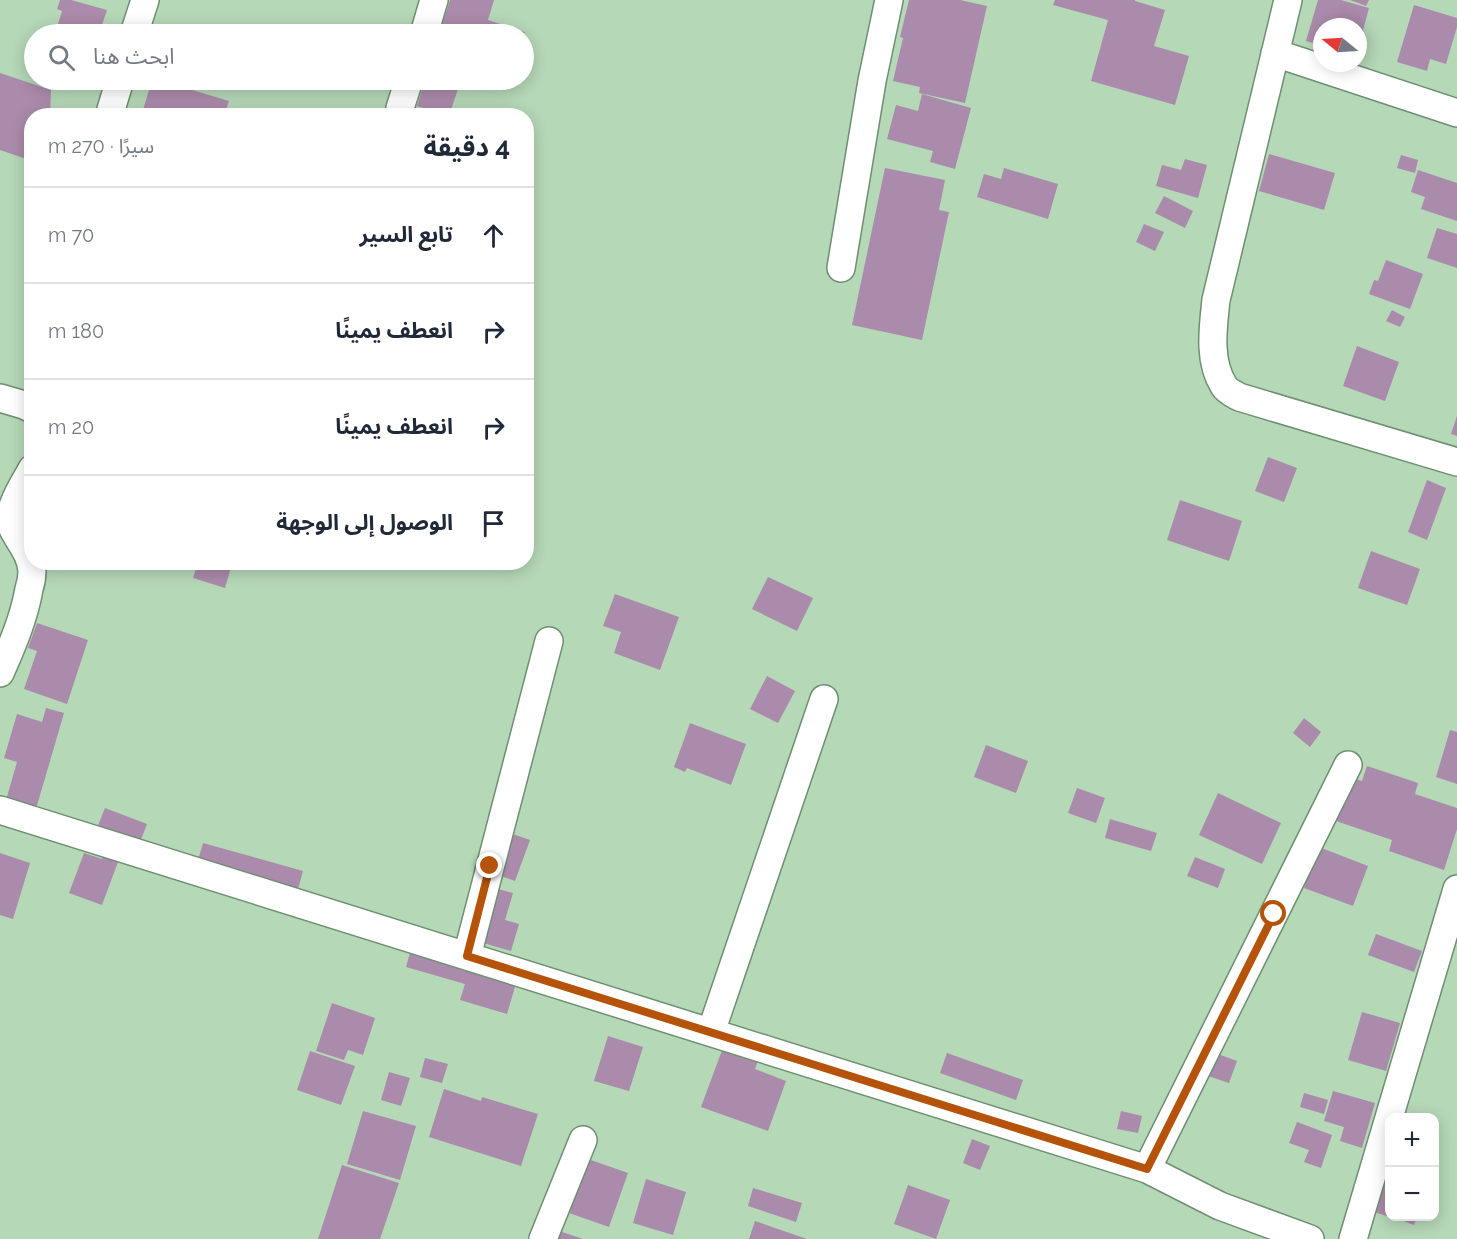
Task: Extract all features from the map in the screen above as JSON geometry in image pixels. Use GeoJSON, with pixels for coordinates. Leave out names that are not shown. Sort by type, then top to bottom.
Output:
{"type":"FeatureCollection","features":[{"type":"Feature","properties":{"kind":"street"},"geometry":{"type":"LineString","coordinates":[[137,24],[145,0]]}},
{"type":"Feature","properties":{"kind":"street"},"geometry":{"type":"LineString","coordinates":[[427,24],[435,0]]}},
{"type":"Feature","properties":{"kind":"street"},"geometry":{"type":"LineString","coordinates":[[841,268],[872,81],[890,0]]}},
{"type":"Feature","properties":{"kind":"street"},"geometry":{"type":"LineString","coordinates":[[1288,0],[1216,300],[1212,334],[1215,367],[1225,388],[1239,397],[1457,462]]}},
{"type":"Feature","properties":{"kind":"street"},"geometry":{"type":"LineString","coordinates":[[1275,53],[1457,113]]}},
{"type":"Feature","properties":{"kind":"street"},"geometry":{"type":"LineString","coordinates":[[111,108],[117,90]]}},
{"type":"Feature","properties":{"kind":"street"},"geometry":{"type":"LineString","coordinates":[[400,108],[406,90]]}},
{"type":"Feature","properties":{"kind":"street"},"geometry":{"type":"LineString","coordinates":[[0,398],[24,405]]}},
{"type":"Feature","properties":{"kind":"street"},"geometry":{"type":"LineString","coordinates":[[24,483],[11,514],[12,527],[24,547]]}},
{"type":"Feature","properties":{"kind":"street"},"geometry":{"type":"LineString","coordinates":[[0,673],[28,598],[32,570]]}},
{"type":"Feature","properties":{"kind":"street"},"geometry":{"type":"LineString","coordinates":[[467,956],[549,641]]}},
{"type":"Feature","properties":{"kind":"street"},"geometry":{"type":"LineString","coordinates":[[711,1032],[824,699]]}},
{"type":"Feature","properties":{"kind":"street"},"geometry":{"type":"LineString","coordinates":[[1147,1169],[1348,765]]}},
{"type":"Feature","properties":{"kind":"street"},"geometry":{"type":"LineString","coordinates":[[0,810],[1147,1169],[1220,1206],[1310,1239]]}},
{"type":"Feature","properties":{"kind":"street"},"geometry":{"type":"LineString","coordinates":[[1353,1239],[1457,889]]}},
{"type":"Feature","properties":{"kind":"street"},"geometry":{"type":"LineString","coordinates":[[543,1239],[583,1140]]}},
{"type":"Feature","properties":{"kind":"building"},"geometry":{"type":"Polygon","coordinates":[[[60,0],[71,0],[107,10],[102,24],[58,24],[62,11],[57,9],[60,0]]]}},
{"type":"Feature","properties":{"kind":"building"},"geometry":{"type":"Polygon","coordinates":[[[450,0],[494,0],[488,20],[500,24],[442,24],[450,0]]]}},
{"type":"Feature","properties":{"kind":"building"},"geometry":{"type":"Polygon","coordinates":[[[909,0],[960,0],[987,6],[965,103],[919,93],[920,87],[893,81],[909,0]]]}},
{"type":"Feature","properties":{"kind":"building"},"geometry":{"type":"Polygon","coordinates":[[[1055,0],[1135,0],[1165,10],[1154,46],[1189,56],[1175,105],[1091,81],[1108,20],[1053,5],[1055,0]]]}},
{"type":"Feature","properties":{"kind":"building"},"geometry":{"type":"Polygon","coordinates":[[[1318,0],[1341,0],[1369,8],[1366,18],[1313,18],[1313,43],[1306,41],[1318,0]]]}},
{"type":"Feature","properties":{"kind":"building"},"geometry":{"type":"Polygon","coordinates":[[[1350,0],[1369,0],[1366,6],[1350,0]]]}},
{"type":"Feature","properties":{"kind":"building"},"geometry":{"type":"Polygon","coordinates":[[[1414,5],[1457,18],[1457,27],[1446,64],[1430,59],[1427,71],[1397,62],[1414,5]]]}},
{"type":"Feature","properties":{"kind":"building"},"geometry":{"type":"Polygon","coordinates":[[[0,73],[24,81],[24,90],[51,90],[50,108],[24,108],[24,158],[0,150],[0,73]]]}},
{"type":"Feature","properties":{"kind":"building"},"geometry":{"type":"Polygon","coordinates":[[[149,90],[192,90],[229,101],[227,108],[144,108],[149,90]]]}},
{"type":"Feature","properties":{"kind":"building"},"geometry":{"type":"Polygon","coordinates":[[[422,90],[458,90],[452,108],[417,106],[422,90]]]}},
{"type":"Feature","properties":{"kind":"building"},"geometry":{"type":"Polygon","coordinates":[[[922,94],[971,108],[955,169],[930,162],[933,151],[887,139],[896,105],[918,111],[922,94]]]}},
{"type":"Feature","properties":{"kind":"building"},"geometry":{"type":"Polygon","coordinates":[[[1269,154],[1335,173],[1324,210],[1259,191],[1269,154]]]}},
{"type":"Feature","properties":{"kind":"building"},"geometry":{"type":"Polygon","coordinates":[[[1401,155],[1418,160],[1415,173],[1397,168],[1401,155]]]}},
{"type":"Feature","properties":{"kind":"building"},"geometry":{"type":"Polygon","coordinates":[[[1185,159],[1207,165],[1198,198],[1156,186],[1162,165],[1181,170],[1185,159]]]}},
{"type":"Feature","properties":{"kind":"building"},"geometry":{"type":"Polygon","coordinates":[[[885,168],[945,180],[939,210],[949,212],[922,340],[852,325],[885,168]]]}},
{"type":"Feature","properties":{"kind":"building"},"geometry":{"type":"Polygon","coordinates":[[[1004,168],[1058,184],[1048,219],[977,197],[984,174],[1001,179],[1004,168]]]}},
{"type":"Feature","properties":{"kind":"building"},"geometry":{"type":"Polygon","coordinates":[[[1418,170],[1457,183],[1457,221],[1421,209],[1425,197],[1411,192],[1418,170]]]}},
{"type":"Feature","properties":{"kind":"building"},"geometry":{"type":"Polygon","coordinates":[[[1164,196],[1193,211],[1185,228],[1155,213],[1164,196]]]}},
{"type":"Feature","properties":{"kind":"building"},"geometry":{"type":"Polygon","coordinates":[[[1144,224],[1164,232],[1155,251],[1136,242],[1144,224]]]}},
{"type":"Feature","properties":{"kind":"building"},"geometry":{"type":"Polygon","coordinates":[[[1437,228],[1457,234],[1457,268],[1427,258],[1437,228]]]}},
{"type":"Feature","properties":{"kind":"building"},"geometry":{"type":"Polygon","coordinates":[[[1386,260],[1423,274],[1410,309],[1369,294],[1374,280],[1378,281],[1386,260]]]}},
{"type":"Feature","properties":{"kind":"building"},"geometry":{"type":"Polygon","coordinates":[[[1392,310],[1405,317],[1400,327],[1386,321],[1392,310]]]}},
{"type":"Feature","properties":{"kind":"building"},"geometry":{"type":"Polygon","coordinates":[[[1357,346],[1399,362],[1385,401],[1343,386],[1357,346]]]}},
{"type":"Feature","properties":{"kind":"building"},"geometry":{"type":"Polygon","coordinates":[[[1457,416],[1457,436],[1451,434],[1457,416]]]}},
{"type":"Feature","properties":{"kind":"building"},"geometry":{"type":"Polygon","coordinates":[[[1268,457],[1297,468],[1284,502],[1255,491],[1268,457]]]}},
{"type":"Feature","properties":{"kind":"building"},"geometry":{"type":"Polygon","coordinates":[[[1427,480],[1446,488],[1427,540],[1408,532],[1427,480]]]}},
{"type":"Feature","properties":{"kind":"building"},"geometry":{"type":"Polygon","coordinates":[[[1180,500],[1242,521],[1229,561],[1167,540],[1180,500]]]}},
{"type":"Feature","properties":{"kind":"building"},"geometry":{"type":"Polygon","coordinates":[[[1371,551],[1420,569],[1407,605],[1358,588],[1371,551]]]}},
{"type":"Feature","properties":{"kind":"building"},"geometry":{"type":"Polygon","coordinates":[[[196,570],[230,570],[225,588],[193,578],[196,570]]]}},
{"type":"Feature","properties":{"kind":"building"},"geometry":{"type":"Polygon","coordinates":[[[768,577],[813,598],[797,631],[752,609],[768,577]]]}},
{"type":"Feature","properties":{"kind":"building"},"geometry":{"type":"Polygon","coordinates":[[[615,594],[679,617],[660,670],[614,653],[621,632],[603,626],[615,594]]]}},
{"type":"Feature","properties":{"kind":"building"},"geometry":{"type":"Polygon","coordinates":[[[37,623],[88,640],[67,704],[24,689],[37,651],[28,648],[37,623]]]}},
{"type":"Feature","properties":{"kind":"building"},"geometry":{"type":"Polygon","coordinates":[[[767,676],[795,691],[778,723],[750,709],[767,676]]]}},
{"type":"Feature","properties":{"kind":"building"},"geometry":{"type":"Polygon","coordinates":[[[46,708],[64,713],[36,809],[6,800],[17,762],[4,758],[17,714],[42,722],[46,708]]]}},
{"type":"Feature","properties":{"kind":"building"},"geometry":{"type":"Polygon","coordinates":[[[1304,718],[1321,732],[1310,747],[1293,733],[1304,718]]]}},
{"type":"Feature","properties":{"kind":"building"},"geometry":{"type":"Polygon","coordinates":[[[690,723],[746,744],[731,785],[687,768],[685,772],[674,767],[690,723]]]}},
{"type":"Feature","properties":{"kind":"building"},"geometry":{"type":"Polygon","coordinates":[[[1450,730],[1457,732],[1457,784],[1436,777],[1450,730]]]}},
{"type":"Feature","properties":{"kind":"building"},"geometry":{"type":"Polygon","coordinates":[[[986,745],[1028,761],[1016,793],[974,777],[986,745]]]}},
{"type":"Feature","properties":{"kind":"building"},"geometry":{"type":"Polygon","coordinates":[[[1367,766],[1418,783],[1415,794],[1457,808],[1457,829],[1444,870],[1389,851],[1392,840],[1333,820],[1347,776],[1362,781],[1367,766]]]}},
{"type":"Feature","properties":{"kind":"building"},"geometry":{"type":"Polygon","coordinates":[[[1077,788],[1105,798],[1096,823],[1068,813],[1077,788]]]}},
{"type":"Feature","properties":{"kind":"building"},"geometry":{"type":"Polygon","coordinates":[[[1218,793],[1281,823],[1262,864],[1199,835],[1218,793]]]}},
{"type":"Feature","properties":{"kind":"building"},"geometry":{"type":"Polygon","coordinates":[[[105,808],[147,824],[139,845],[97,828],[105,808]]]}},
{"type":"Feature","properties":{"kind":"building"},"geometry":{"type":"Polygon","coordinates":[[[1110,819],[1157,833],[1151,851],[1105,838],[1110,819]]]}},
{"type":"Feature","properties":{"kind":"building"},"geometry":{"type":"Polygon","coordinates":[[[507,832],[530,840],[515,881],[492,873],[507,832]]]}},
{"type":"Feature","properties":{"kind":"building"},"geometry":{"type":"Polygon","coordinates":[[[203,843],[303,871],[297,893],[197,864],[203,843]]]}},
{"type":"Feature","properties":{"kind":"building"},"geometry":{"type":"Polygon","coordinates":[[[1319,847],[1368,866],[1353,906],[1304,888],[1319,847]]]}},
{"type":"Feature","properties":{"kind":"building"},"geometry":{"type":"Polygon","coordinates":[[[0,853],[30,863],[13,919],[0,915],[0,853]]]}},
{"type":"Feature","properties":{"kind":"building"},"geometry":{"type":"Polygon","coordinates":[[[84,853],[102,859],[103,856],[118,862],[102,905],[69,893],[84,853]]]}},
{"type":"Feature","properties":{"kind":"building"},"geometry":{"type":"Polygon","coordinates":[[[1195,857],[1225,869],[1218,888],[1187,876],[1195,857]]]}},
{"type":"Feature","properties":{"kind":"building"},"geometry":{"type":"Polygon","coordinates":[[[491,887],[513,893],[505,920],[519,924],[511,951],[476,941],[491,887]]]}},
{"type":"Feature","properties":{"kind":"building"},"geometry":{"type":"Polygon","coordinates":[[[1376,934],[1422,951],[1414,972],[1368,955],[1376,934]]]}},
{"type":"Feature","properties":{"kind":"building"},"geometry":{"type":"Polygon","coordinates":[[[411,949],[517,980],[507,1014],[460,1000],[465,984],[406,967],[411,949]]]}},
{"type":"Feature","properties":{"kind":"building"},"geometry":{"type":"Polygon","coordinates":[[[332,1003],[375,1018],[363,1055],[348,1050],[344,1060],[316,1051],[332,1003]]]}},
{"type":"Feature","properties":{"kind":"building"},"geometry":{"type":"Polygon","coordinates":[[[1362,1012],[1400,1023],[1386,1071],[1348,1060],[1362,1012]]]}},
{"type":"Feature","properties":{"kind":"building"},"geometry":{"type":"Polygon","coordinates":[[[608,1036],[643,1047],[629,1091],[594,1081],[608,1036]]]}},
{"type":"Feature","properties":{"kind":"building"},"geometry":{"type":"Polygon","coordinates":[[[724,1045],[759,1058],[755,1069],[786,1081],[768,1131],[701,1107],[724,1045]]]}},
{"type":"Feature","properties":{"kind":"building"},"geometry":{"type":"Polygon","coordinates":[[[310,1051],[355,1066],[341,1105],[297,1090],[310,1051]]]}},
{"type":"Feature","properties":{"kind":"building"},"geometry":{"type":"Polygon","coordinates":[[[1210,1051],[1237,1061],[1229,1083],[1202,1074],[1210,1051]]]}},
{"type":"Feature","properties":{"kind":"building"},"geometry":{"type":"Polygon","coordinates":[[[947,1053],[1023,1080],[1016,1100],[940,1073],[947,1053]]]}},
{"type":"Feature","properties":{"kind":"building"},"geometry":{"type":"Polygon","coordinates":[[[425,1058],[448,1064],[442,1083],[420,1077],[425,1058]]]}},
{"type":"Feature","properties":{"kind":"building"},"geometry":{"type":"Polygon","coordinates":[[[389,1072],[410,1078],[401,1106],[381,1100],[389,1072]]]}},
{"type":"Feature","properties":{"kind":"building"},"geometry":{"type":"Polygon","coordinates":[[[444,1089],[481,1101],[482,1097],[538,1114],[521,1166],[429,1137],[444,1089]]]}},
{"type":"Feature","properties":{"kind":"building"},"geometry":{"type":"Polygon","coordinates":[[[1333,1091],[1375,1103],[1362,1148],[1340,1141],[1344,1127],[1324,1121],[1333,1091]]]}},
{"type":"Feature","properties":{"kind":"building"},"geometry":{"type":"Polygon","coordinates":[[[1304,1093],[1328,1100],[1324,1114],[1300,1107],[1304,1093]]]}},
{"type":"Feature","properties":{"kind":"building"},"geometry":{"type":"Polygon","coordinates":[[[363,1111],[416,1126],[400,1180],[347,1164],[363,1111]]]}},
{"type":"Feature","properties":{"kind":"building"},"geometry":{"type":"Polygon","coordinates":[[[1121,1111],[1142,1116],[1138,1133],[1117,1129],[1121,1111]]]}},
{"type":"Feature","properties":{"kind":"building"},"geometry":{"type":"Polygon","coordinates":[[[1297,1122],[1332,1135],[1321,1168],[1304,1162],[1309,1150],[1289,1143],[1297,1122]]]}},
{"type":"Feature","properties":{"kind":"building"},"geometry":{"type":"Polygon","coordinates":[[[972,1139],[990,1146],[980,1170],[963,1163],[972,1139]]]}},
{"type":"Feature","properties":{"kind":"building"},"geometry":{"type":"Polygon","coordinates":[[[588,1159],[628,1173],[609,1227],[569,1213],[588,1159]]]}},
{"type":"Feature","properties":{"kind":"building"},"geometry":{"type":"Polygon","coordinates":[[[342,1165],[399,1183],[380,1239],[318,1239],[342,1165]]]}},
{"type":"Feature","properties":{"kind":"building"},"geometry":{"type":"Polygon","coordinates":[[[646,1179],[686,1192],[673,1235],[633,1223],[646,1179]]]}},
{"type":"Feature","properties":{"kind":"building"},"geometry":{"type":"Polygon","coordinates":[[[1384,1181],[1385,1181],[1385,1215],[1374,1212],[1384,1181]]]}},
{"type":"Feature","properties":{"kind":"building"},"geometry":{"type":"Polygon","coordinates":[[[908,1185],[950,1200],[936,1239],[894,1224],[908,1185]]]}},
{"type":"Feature","properties":{"kind":"building"},"geometry":{"type":"Polygon","coordinates":[[[753,1188],[802,1203],[796,1222],[748,1206],[753,1188]]]}},
{"type":"Feature","properties":{"kind":"building"},"geometry":{"type":"Polygon","coordinates":[[[755,1221],[807,1239],[749,1239],[755,1221]]]}},
{"type":"Feature","properties":{"kind":"building"},"geometry":{"type":"Polygon","coordinates":[[[1403,1221],[1415,1221],[1414,1225],[1403,1221]]]}},
{"type":"Feature","properties":{"kind":"building"},"geometry":{"type":"Polygon","coordinates":[[[559,1231],[583,1239],[556,1239],[559,1231]]]}},
{"type":"Feature","properties":{"kind":"route"},"geometry":{"type":"LineString","coordinates":[[490,866],[467,956],[1147,1169],[1274,914]]}}]}
